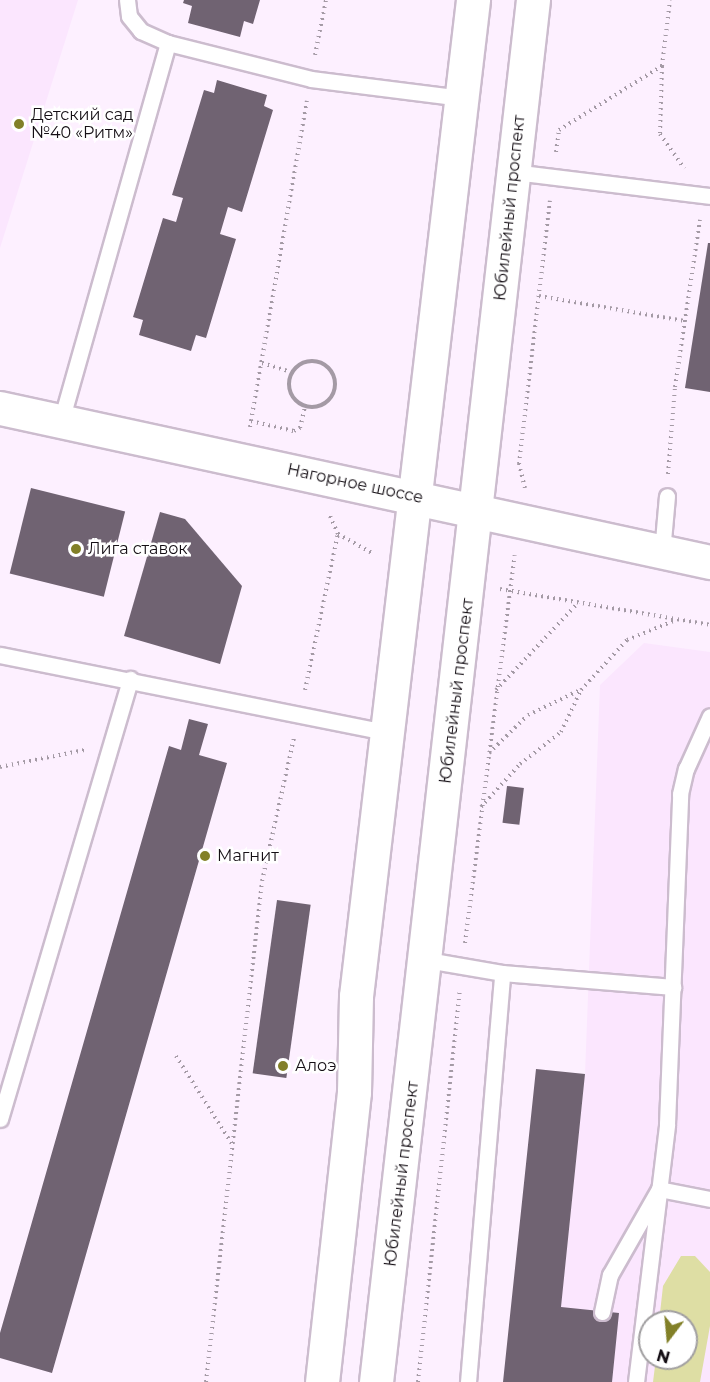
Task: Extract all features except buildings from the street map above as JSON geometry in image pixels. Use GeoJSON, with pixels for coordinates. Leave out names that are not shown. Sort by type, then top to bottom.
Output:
{"type":"FeatureCollection","features":[{"type":"Feature","properties":{"kind":"main road"},"geometry":{"type":"LineString","coordinates":[[322,1382],[354,1092],[356,996],[474,0]]}},
{"type":"Feature","properties":{"kind":"main road","name":"Юбилейный проспект"},"geometry":{"type":"LineString","coordinates":[[376,1382],[427,960],[533,0]]}},
{"type":"Feature","properties":{"kind":"main road","name":"Нагорное шоссе"},"geometry":{"type":"LineString","coordinates":[[0,408],[415,496],[710,562]]}},
{"type":"Feature","properties":{"kind":"lane"},"geometry":{"type":"LineString","coordinates":[[128,0],[129,16],[141,31],[168,43],[311,79],[462,98]]}},
{"type":"Feature","properties":{"kind":"lane"},"geometry":{"type":"LineString","coordinates":[[61,421],[168,43]]}},
{"type":"Feature","properties":{"kind":"lane"},"geometry":{"type":"LineString","coordinates":[[514,172],[707,195]]}},
{"type":"Feature","properties":{"kind":"lane"},"geometry":{"type":"LineString","coordinates":[[662,552],[667,496]]}},
{"type":"Feature","properties":{"kind":"lane"},"geometry":{"type":"LineString","coordinates":[[0,655],[130,679],[299,716],[387,732]]}},
{"type":"Feature","properties":{"kind":"lane"},"geometry":{"type":"LineString","coordinates":[[0,1119],[130,679]]}},
{"type":"Feature","properties":{"kind":"lane"},"geometry":{"type":"LineString","coordinates":[[636,1382],[667,1124],[680,794],[686,769],[710,716]]}},
{"type":"Feature","properties":{"kind":"lane"},"geometry":{"type":"LineString","coordinates":[[427,960],[502,973],[673,987]]}},
{"type":"Feature","properties":{"kind":"lane"},"geometry":{"type":"LineString","coordinates":[[468,1382],[502,973]]}},
{"type":"Feature","properties":{"kind":"lane"},"geometry":{"type":"LineString","coordinates":[[659,1189],[710,1199]]}},
{"type":"Feature","properties":{"kind":"lane"},"geometry":{"type":"LineString","coordinates":[[602,1312],[610,1275],[659,1189]]}},
{"type":"Feature","properties":{"kind":"path"},"geometry":{"type":"LineString","coordinates":[[250,427],[326,0]]}},
{"type":"Feature","properties":{"kind":"path"},"geometry":{"type":"LineString","coordinates":[[667,496],[685,321],[707,195],[660,134],[662,66],[670,0]]}},
{"type":"Feature","properties":{"kind":"path"},"geometry":{"type":"LineString","coordinates":[[521,521],[526,494],[519,464],[559,130],[662,66]]}},
{"type":"Feature","properties":{"kind":"path"},"geometry":{"type":"LineString","coordinates":[[539,296],[685,321]]}},
{"type":"Feature","properties":{"kind":"path"},"geometry":{"type":"LineString","coordinates":[[317,362],[334,378],[329,400],[315,407],[305,406],[291,394],[292,372],[303,364],[317,362]]}},
{"type":"Feature","properties":{"kind":"path"},"geometry":{"type":"LineString","coordinates":[[262,363],[292,372]]}},
{"type":"Feature","properties":{"kind":"path"},"geometry":{"type":"LineString","coordinates":[[251,421],[294,431],[300,428],[305,406]]}},
{"type":"Feature","properties":{"kind":"path"},"geometry":{"type":"LineString","coordinates":[[318,510],[328,512],[338,534],[375,555],[406,564]]}},
{"type":"Feature","properties":{"kind":"path"},"geometry":{"type":"LineString","coordinates":[[206,1382],[262,880],[338,534]]}},
{"type":"Feature","properties":{"kind":"path"},"geometry":{"type":"LineString","coordinates":[[470,581],[578,603],[710,625]]}},
{"type":"Feature","properties":{"kind":"path"},"geometry":{"type":"LineString","coordinates":[[495,691],[578,603]]}},
{"type":"Feature","properties":{"kind":"path"},"geometry":{"type":"LineString","coordinates":[[481,807],[520,764],[561,732],[581,690],[627,640],[677,620]]}},
{"type":"Feature","properties":{"kind":"path"},"geometry":{"type":"LineString","coordinates":[[487,754],[528,715],[581,690]]}},
{"type":"Feature","properties":{"kind":"path"},"geometry":{"type":"LineString","coordinates":[[0,766],[111,744]]}},
{"type":"Feature","properties":{"kind":"path"},"geometry":{"type":"LineString","coordinates":[[176,1056],[233,1144]]}},
{"type":"Feature","properties":{"kind":"shaded area","name":"Детский сад №40 «Ритм»"},"geometry":{"type":"Polygon","coordinates":[[[0,0],[78,0],[0,248],[0,0]]]}},
{"type":"Feature","properties":{"kind":"shaded area"},"geometry":{"type":"Polygon","coordinates":[[[644,643],[710,652],[710,1382],[553,1382],[585,1074],[600,685],[644,643]]]}},
{"type":"Feature","properties":{"kind":"green space"},"geometry":{"type":"Polygon","coordinates":[[[681,1256],[695,1256],[710,1272],[710,1326],[700,1382],[653,1382],[654,1370],[698,1370],[698,1310],[660,1310],[663,1286],[681,1256]]]}},
{"type":"Feature","properties":{"kind":"place","name":"Детский сад №40 «Ритм»"},"geometry":{"type":"Point","coordinates":[19,124]}},
{"type":"Feature","properties":{"kind":"place","name":"Лига ставок"},"geometry":{"type":"Point","coordinates":[76,549]}},
{"type":"Feature","properties":{"kind":"place","name":"Магнит"},"geometry":{"type":"Point","coordinates":[205,856]}},
{"type":"Feature","properties":{"kind":"place","name":"Алоэ"},"geometry":{"type":"Point","coordinates":[283,1066]}}]}
